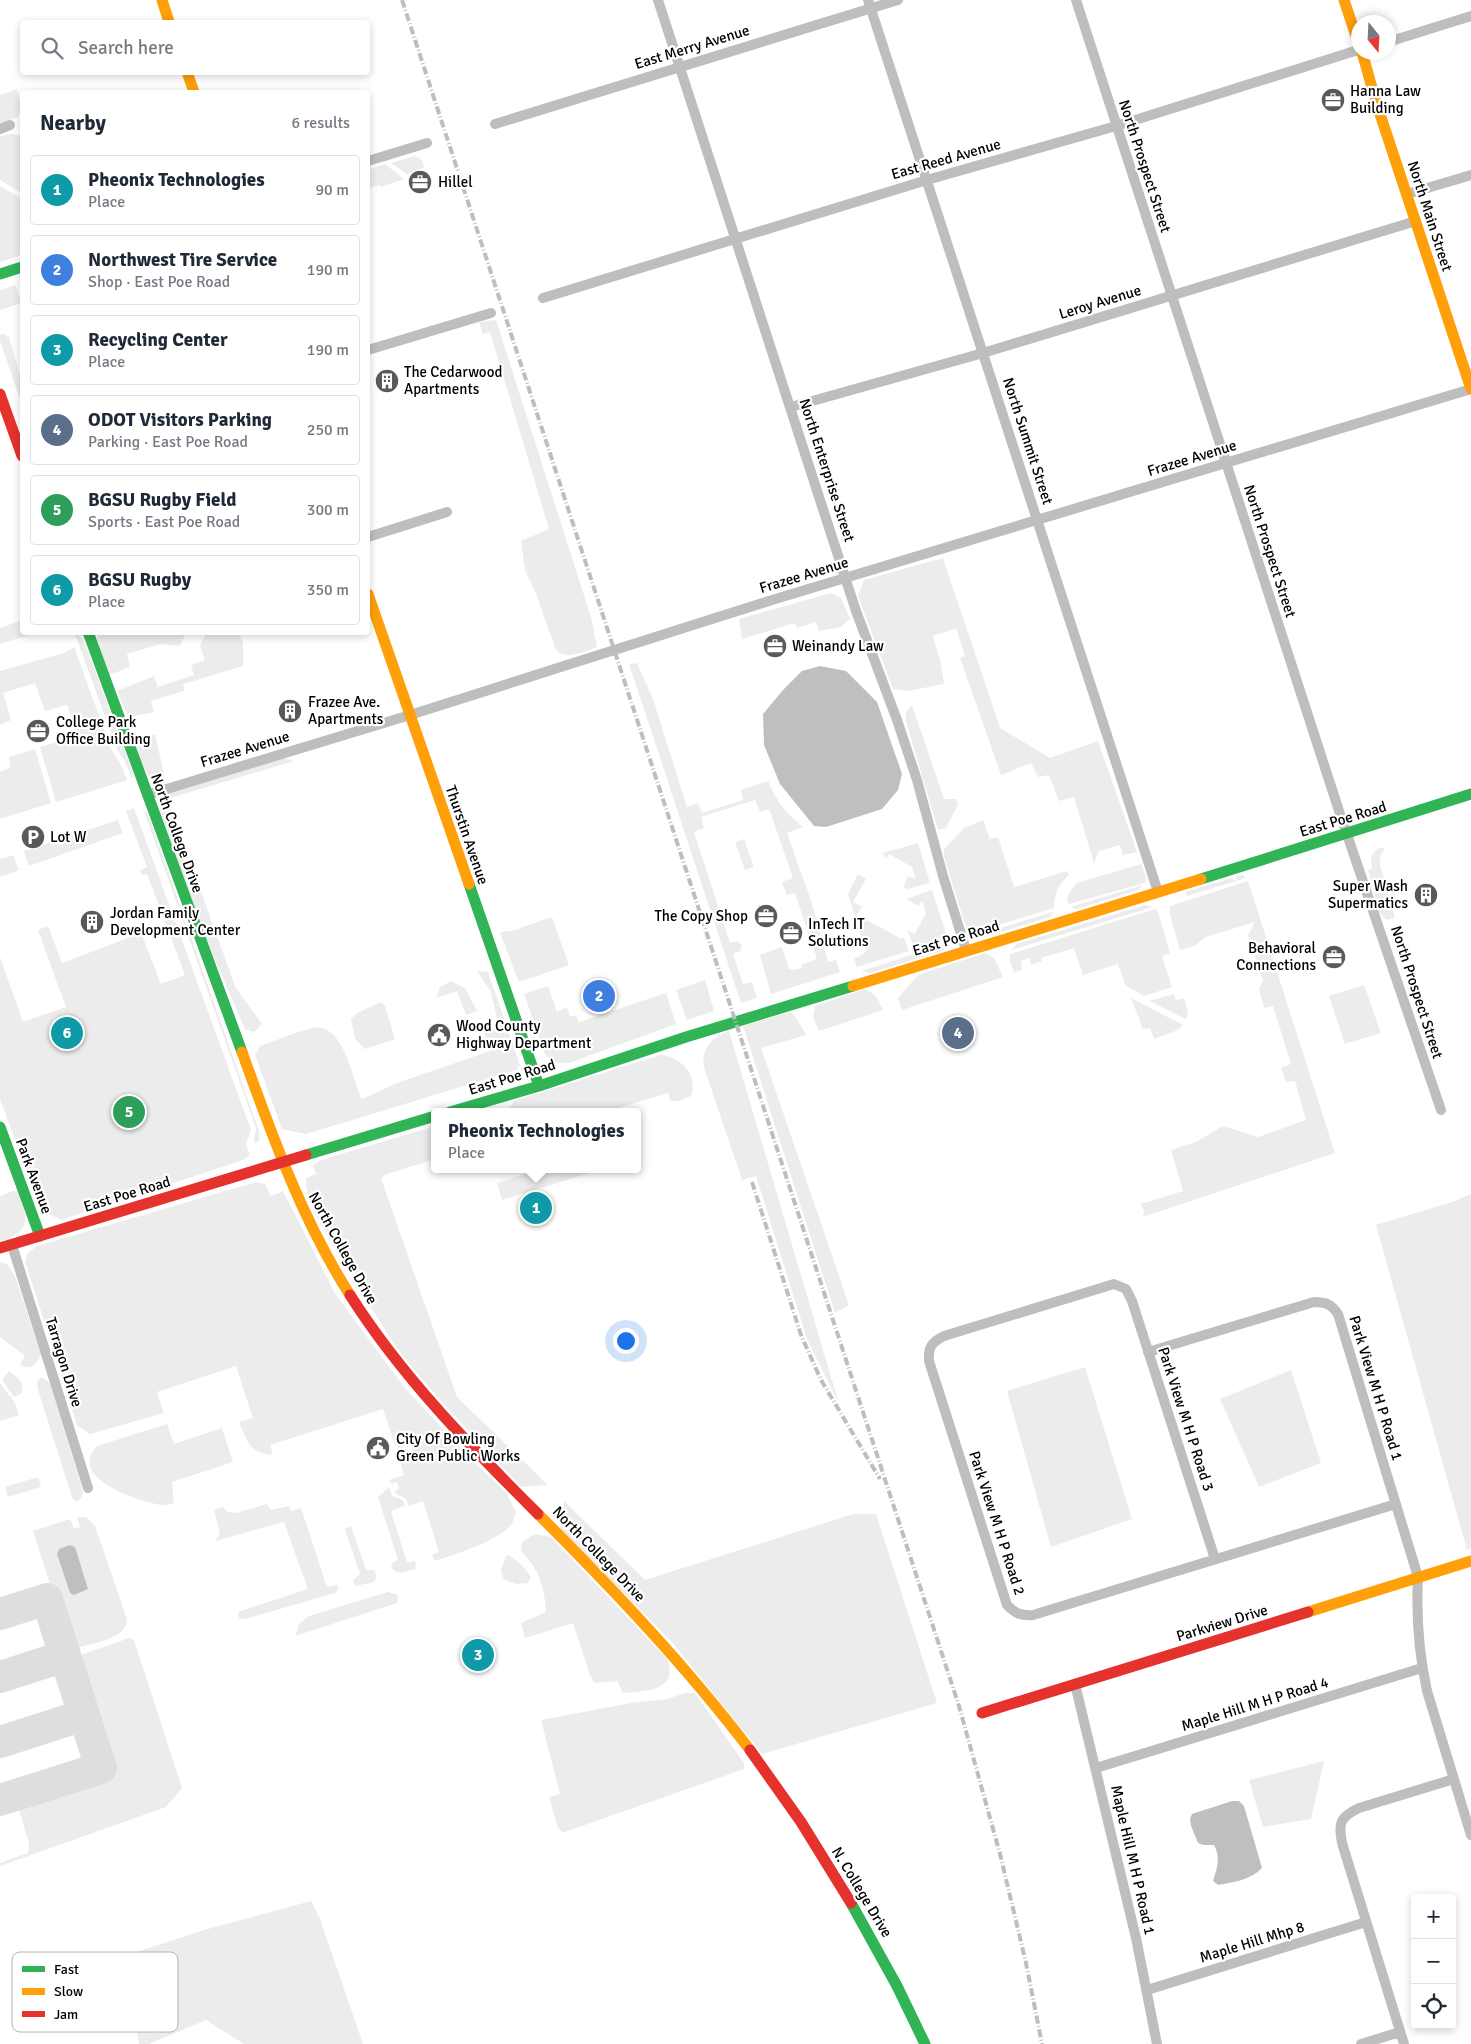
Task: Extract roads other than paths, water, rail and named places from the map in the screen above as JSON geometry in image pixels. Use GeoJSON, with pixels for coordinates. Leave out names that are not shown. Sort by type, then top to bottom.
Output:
{"type":"FeatureCollection","features":[{"type":"Feature","properties":{"kind":"street"},"geometry":{"type":"LineString","coordinates":[[162,0],[169,20]]}},
{"type":"Feature","properties":{"kind":"street","name":"North Enterprise Street"},"geometry":{"type":"LineString","coordinates":[[658,0],[856,611],[897,720],[917,780],[942,876],[966,950]]}},
{"type":"Feature","properties":{"kind":"street","name":"East Merry Avenue"},"geometry":{"type":"LineString","coordinates":[[495,124],[680,67],[869,4],[898,0]]}},
{"type":"Feature","properties":{"kind":"street","name":"North Prospect Street"},"geometry":{"type":"LineString","coordinates":[[1076,0],[1347,834],[1441,1110]]}},
{"type":"Feature","properties":{"kind":"street"},"geometry":{"type":"LineString","coordinates":[[1344,0],[1351,21]]}},
{"type":"Feature","properties":{"kind":"street","name":"North Summit Street"},"geometry":{"type":"LineString","coordinates":[[869,4],[1158,892]]}},
{"type":"Feature","properties":{"kind":"street"},"geometry":{"type":"LineString","coordinates":[[1396,39],[1471,16]]}},
{"type":"Feature","properties":{"kind":"street","name":"East Reed Avenue"},"geometry":{"type":"LineString","coordinates":[[543,298],[926,180],[1116,126],[1351,52]]}},
{"type":"Feature","properties":{"kind":"street","name":"North Main Street"},"geometry":{"type":"LineString","coordinates":[[1365,60],[1416,221],[1468,370],[1471,389]]}},
{"type":"Feature","properties":{"kind":"street"},"geometry":{"type":"LineString","coordinates":[[188,75],[193,90]]}},
{"type":"Feature","properties":{"kind":"street"},"geometry":{"type":"LineString","coordinates":[[370,160],[427,143]]}},
{"type":"Feature","properties":{"kind":"street"},"geometry":{"type":"LineString","coordinates":[[1407,194],[1471,175]]}},
{"type":"Feature","properties":{"kind":"street","name":"Leroy Avenue"},"geometry":{"type":"LineString","coordinates":[[791,407],[983,353],[1172,296],[1181,291],[1416,221]]}},
{"type":"Feature","properties":{"kind":"street"},"geometry":{"type":"LineString","coordinates":[[0,274],[20,268]]}},
{"type":"Feature","properties":{"kind":"street"},"geometry":{"type":"LineString","coordinates":[[370,349],[491,313]]}},
{"type":"Feature","properties":{"kind":"street","name":"Frazee Avenue"},"geometry":{"type":"LineString","coordinates":[[147,795],[410,715],[846,578],[1471,389]]}},
{"type":"Feature","properties":{"kind":"street"},"geometry":{"type":"LineString","coordinates":[[0,394],[20,450]]}},
{"type":"Feature","properties":{"kind":"street"},"geometry":{"type":"LineString","coordinates":[[370,536],[447,512]]}},
{"type":"Feature","properties":{"kind":"street","name":"Thurstin Avenue"},"geometry":{"type":"LineString","coordinates":[[370,600],[539,1086]]}},
{"type":"Feature","properties":{"kind":"street","name":"North College Drive"},"geometry":{"type":"LineString","coordinates":[[89,635],[283,1162],[312,1227],[337,1275],[360,1312],[421,1391],[470,1444],[640,1618],[723,1713],[761,1763]]}},
{"type":"Feature","properties":{"kind":"street","name":"East Poe Road"},"geometry":{"type":"LineString","coordinates":[[464,1108],[539,1086],[686,1037],[1347,834],[1471,794]]}},
{"type":"Feature","properties":{"kind":"street","name":"East Poe Road"},"geometry":{"type":"LineString","coordinates":[[0,1248],[431,1117]]}},
{"type":"Feature","properties":{"kind":"street","name":"Park Avenue"},"geometry":{"type":"LineString","coordinates":[[0,1127],[40,1236]]}},
{"type":"Feature","properties":{"kind":"street","name":"Tarragon Drive"},"geometry":{"type":"LineString","coordinates":[[12,1245],[88,1488]]}},
{"type":"Feature","properties":{"kind":"street","name":"Park View M H P Road 2"},"geometry":{"type":"LineString","coordinates":[[1126,1290],[1114,1284],[1104,1287],[944,1336],[934,1341],[928,1350],[929,1361],[1007,1605],[1014,1612],[1023,1616],[1034,1615],[1396,1504]]}},
{"type":"Feature","properties":{"kind":"street","name":"Park View M H P Road 3"},"geometry":{"type":"LineString","coordinates":[[1126,1290],[1132,1301],[1215,1559]]}},
{"type":"Feature","properties":{"kind":"street","name":"Park View M H P Road 1"},"geometry":{"type":"LineString","coordinates":[[1148,1352],[1314,1302],[1324,1302],[1333,1306],[1338,1314],[1418,1577],[1417,1597],[1422,1668],[1426,1691],[1471,1835]]}},
{"type":"Feature","properties":{"kind":"street","name":"Parkview Drive"},"geometry":{"type":"LineString","coordinates":[[982,1713],[1471,1561]]}},
{"type":"Feature","properties":{"kind":"street","name":"Maple Hill M H P Road 4"},"geometry":{"type":"LineString","coordinates":[[1096,1768],[1422,1668]]}},
{"type":"Feature","properties":{"kind":"street","name":"Maple Hill M H P Road 1"},"geometry":{"type":"LineString","coordinates":[[1075,1684],[1136,1938],[1157,2044]]}},
{"type":"Feature","properties":{"kind":"street","name":"N. College Drive"},"geometry":{"type":"LineString","coordinates":[[761,1763],[802,1822],[840,1883],[876,1945],[925,2044]]}},
{"type":"Feature","properties":{"kind":"street"},"geometry":{"type":"LineString","coordinates":[[1404,2044],[1342,1843],[1341,1822],[1346,1814],[1358,1808],[1454,1778]]}},
{"type":"Feature","properties":{"kind":"street","name":"Maple Hill Mhp 8"},"geometry":{"type":"LineString","coordinates":[[1147,1990],[1366,1922]]}},
{"type":"Feature","properties":{"kind":"street"},"geometry":{"type":"LineString","coordinates":[[1361,2044],[1400,2032]]}},
{"type":"Feature","properties":{"kind":"railway"},"geometry":{"type":"LineString","coordinates":[[402,0],[959,1706],[1000,1854],[1026,1963],[1042,2044]]}},
{"type":"Feature","properties":{"kind":"railway"},"geometry":{"type":"LineString","coordinates":[[752,1182],[801,1335],[821,1380],[880,1479]]}},
{"type":"Feature","properties":{"kind":"place","name":"Hanna Law Building"},"geometry":{"type":"Point","coordinates":[1333,100]}},
{"type":"Feature","properties":{"kind":"place","name":"Hillel"},"geometry":{"type":"Point","coordinates":[420,182]}},
{"type":"Feature","properties":{"kind":"place","name":"The Cedarwood Apartments"},"geometry":{"type":"Point","coordinates":[387,381]}},
{"type":"Feature","properties":{"kind":"place","name":"Weinandy Law"},"geometry":{"type":"Point","coordinates":[775,646]}},
{"type":"Feature","properties":{"kind":"place","name":"Frazee Ave. Apartments"},"geometry":{"type":"Point","coordinates":[290,711]}},
{"type":"Feature","properties":{"kind":"place","name":"College Park Office Building"},"geometry":{"type":"Point","coordinates":[38,731]}},
{"type":"Feature","properties":{"kind":"place","name":"Lot W"},"geometry":{"type":"Point","coordinates":[33,837]}},
{"type":"Feature","properties":{"kind":"place","name":"Super Wash Supermatics"},"geometry":{"type":"Point","coordinates":[1426,895]}},
{"type":"Feature","properties":{"kind":"place","name":"The Copy Shop"},"geometry":{"type":"Point","coordinates":[766,916]}},
{"type":"Feature","properties":{"kind":"place","name":"Jordan Family Development Center"},"geometry":{"type":"Point","coordinates":[92,922]}},
{"type":"Feature","properties":{"kind":"place","name":"InTech IT Solutions"},"geometry":{"type":"Point","coordinates":[791,933]}},
{"type":"Feature","properties":{"kind":"place","name":"Behavioral Connections"},"geometry":{"type":"Point","coordinates":[1334,957]}},
{"type":"Feature","properties":{"kind":"place","name":"Northwest Tire Service"},"geometry":{"type":"Point","coordinates":[599,996]}},
{"type":"Feature","properties":{"kind":"place","name":"BGSU Rugby"},"geometry":{"type":"Point","coordinates":[67,1033]}},
{"type":"Feature","properties":{"kind":"place","name":"ODOT Visitors Parking"},"geometry":{"type":"Point","coordinates":[958,1033]}},
{"type":"Feature","properties":{"kind":"place","name":"Wood County Highway Department"},"geometry":{"type":"Point","coordinates":[439,1035]}},
{"type":"Feature","properties":{"kind":"place","name":"BGSU Rugby Field"},"geometry":{"type":"Point","coordinates":[129,1112]}},
{"type":"Feature","properties":{"kind":"place","name":"Pheonix Technologies"},"geometry":{"type":"Point","coordinates":[536,1208]}},
{"type":"Feature","properties":{"kind":"place","name":"City Of Bowling Green Public Works"},"geometry":{"type":"Point","coordinates":[378,1448]}},
{"type":"Feature","properties":{"kind":"place","name":"Recycling Center"},"geometry":{"type":"Point","coordinates":[478,1655]}}]}
